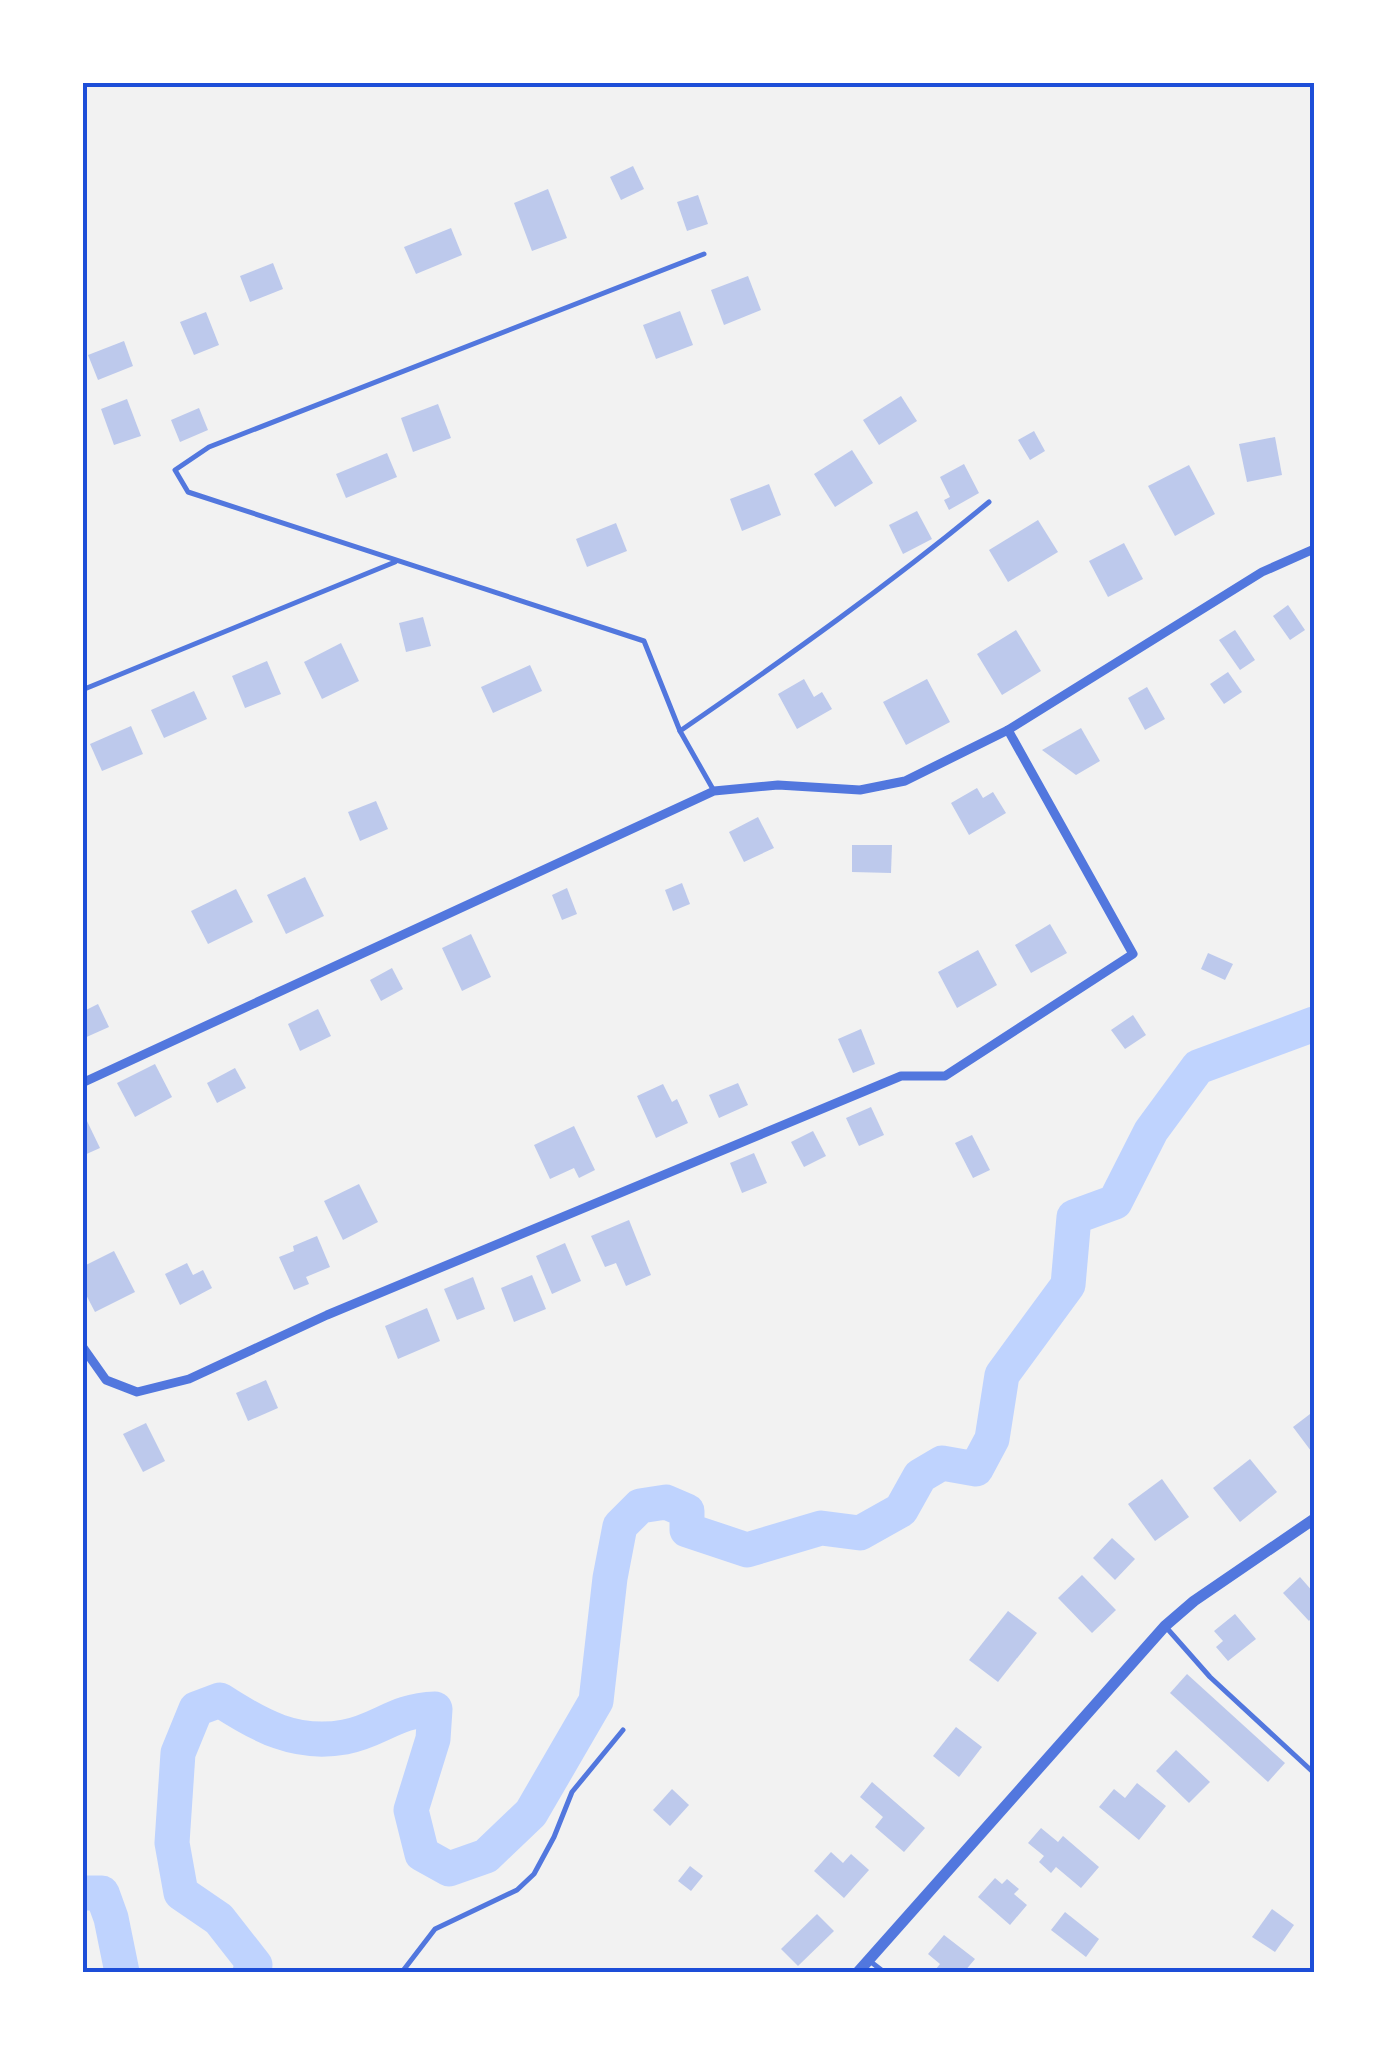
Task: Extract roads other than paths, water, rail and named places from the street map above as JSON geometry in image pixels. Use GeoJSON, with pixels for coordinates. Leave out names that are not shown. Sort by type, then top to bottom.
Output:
{"type":"FeatureCollection","features":[{"type":"Feature","properties":{"kind":"street"},"geometry":{"type":"LineString","coordinates":[[82,1083],[714,791],[778,785],[860,790],[905,781],[1008,730],[1262,572],[1314,549]]}},
{"type":"Feature","properties":{"kind":"street"},"geometry":{"type":"LineString","coordinates":[[82,1346],[106,1380],[136,1392],[189,1379],[327,1315],[900,1076],[945,1076],[1133,954],[1008,730]]}},
{"type":"Feature","properties":{"kind":"street"},"geometry":{"type":"LineString","coordinates":[[858,1972],[1165,1626],[1194,1601],[1314,1519]]}},
{"type":"Feature","properties":{"kind":"lane"},"geometry":{"type":"LineString","coordinates":[[704,254],[208,447],[175,470],[188,492],[644,641],[680,731],[714,791]]}},
{"type":"Feature","properties":{"kind":"lane"},"geometry":{"type":"LineString","coordinates":[[680,731],[785,659],[932,550],[989,502]]}},
{"type":"Feature","properties":{"kind":"lane"},"geometry":{"type":"LineString","coordinates":[[82,690],[398,561]]}},
{"type":"Feature","properties":{"kind":"lane"},"geometry":{"type":"LineString","coordinates":[[1165,1626],[1210,1678],[1314,1773]]}},
{"type":"Feature","properties":{"kind":"lane"},"geometry":{"type":"LineString","coordinates":[[402,1972],[435,1929],[518,1890],[534,1874],[572,1792],[624,1730]]}},
{"type":"Feature","properties":{"kind":"lane"},"geometry":{"type":"LineString","coordinates":[[868,1960],[884,1972]]}},
{"type":"Feature","properties":{"kind":"waterway"},"geometry":{"type":"LineString","coordinates":[[250,1972],[255,1965],[219,1919],[181,1893],[172,1843],[178,1753],[196,1709],[220,1700],[279,1732],[310,1739],[345,1737],[409,1713],[435,1709],[433,1739],[411,1810],[422,1854],[449,1869],[486,1856],[531,1813],[596,1701],[620,1526],[640,1506],[666,1502],[687,1511],[687,1530],[747,1550],[821,1528],[860,1533],[901,1510],[920,1476],[942,1463],[976,1469],[992,1439],[1002,1375],[1068,1285],[1074,1217],[1115,1202],[1151,1131],[1198,1067],[1314,1024]]}},
{"type":"Feature","properties":{"kind":"waterway"},"geometry":{"type":"LineString","coordinates":[[82,1893],[102,1893],[122,1972]]}}]}
